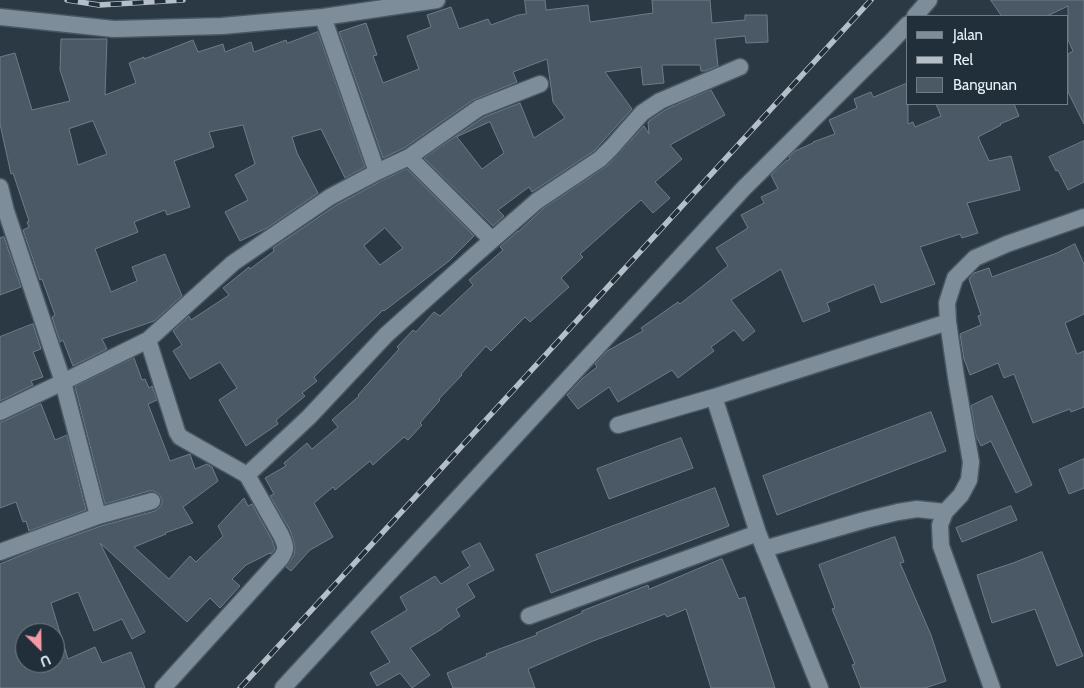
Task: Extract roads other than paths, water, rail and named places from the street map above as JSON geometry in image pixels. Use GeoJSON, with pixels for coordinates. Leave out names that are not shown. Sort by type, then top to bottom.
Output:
{"type":"FeatureCollection","features":[{"type":"Feature","properties":{"kind":"street"},"geometry":{"type":"LineString","coordinates":[[0,17],[114,29],[222,26],[323,17],[437,0]]}},
{"type":"Feature","properties":{"kind":"street"},"geometry":{"type":"LineString","coordinates":[[916,15],[929,0]]}},
{"type":"Feature","properties":{"kind":"street"},"geometry":{"type":"LineString","coordinates":[[323,17],[377,172]]}},
{"type":"Feature","properties":{"kind":"street"},"geometry":{"type":"LineString","coordinates":[[283,688],[744,188],[906,26]]}},
{"type":"Feature","properties":{"kind":"street"},"geometry":{"type":"LineString","coordinates":[[247,475],[309,417],[386,335],[537,201],[600,159],[642,113],[660,101],[740,66]]}},
{"type":"Feature","properties":{"kind":"street"},"geometry":{"type":"LineString","coordinates":[[0,412],[148,340],[233,263],[330,197],[409,157],[479,108],[540,84]]}},
{"type":"Feature","properties":{"kind":"street"},"geometry":{"type":"LineString","coordinates":[[409,157],[492,240]]}},
{"type":"Feature","properties":{"kind":"street"},"geometry":{"type":"LineString","coordinates":[[0,187],[6,211],[63,382],[98,516]]}},
{"type":"Feature","properties":{"kind":"street"},"geometry":{"type":"LineString","coordinates":[[986,687],[941,546],[940,525],[945,512],[961,495],[970,480],[971,462],[956,377],[947,303],[955,278],[975,258],[1007,244],[1084,217]]}},
{"type":"Feature","properties":{"kind":"street"},"geometry":{"type":"LineString","coordinates":[[618,425],[714,397],[948,322]]}},
{"type":"Feature","properties":{"kind":"street"},"geometry":{"type":"LineString","coordinates":[[148,340],[177,432],[180,436],[247,475],[285,544],[285,551],[280,558],[163,688]]}},
{"type":"Feature","properties":{"kind":"street"},"geometry":{"type":"LineString","coordinates":[[714,397],[764,549],[820,688]]}},
{"type":"Feature","properties":{"kind":"street"},"geometry":{"type":"LineString","coordinates":[[0,552],[98,516],[152,502]]}},
{"type":"Feature","properties":{"kind":"street"},"geometry":{"type":"LineString","coordinates":[[764,549],[898,512],[917,509],[945,512]]}},
{"type":"Feature","properties":{"kind":"street"},"geometry":{"type":"LineString","coordinates":[[529,616],[758,532]]}},
{"type":"Feature","properties":{"kind":"railway"},"geometry":{"type":"LineString","coordinates":[[67,0],[99,5],[183,0]]}},
{"type":"Feature","properties":{"kind":"railway"},"geometry":{"type":"LineString","coordinates":[[240,688],[871,0]]}}]}
